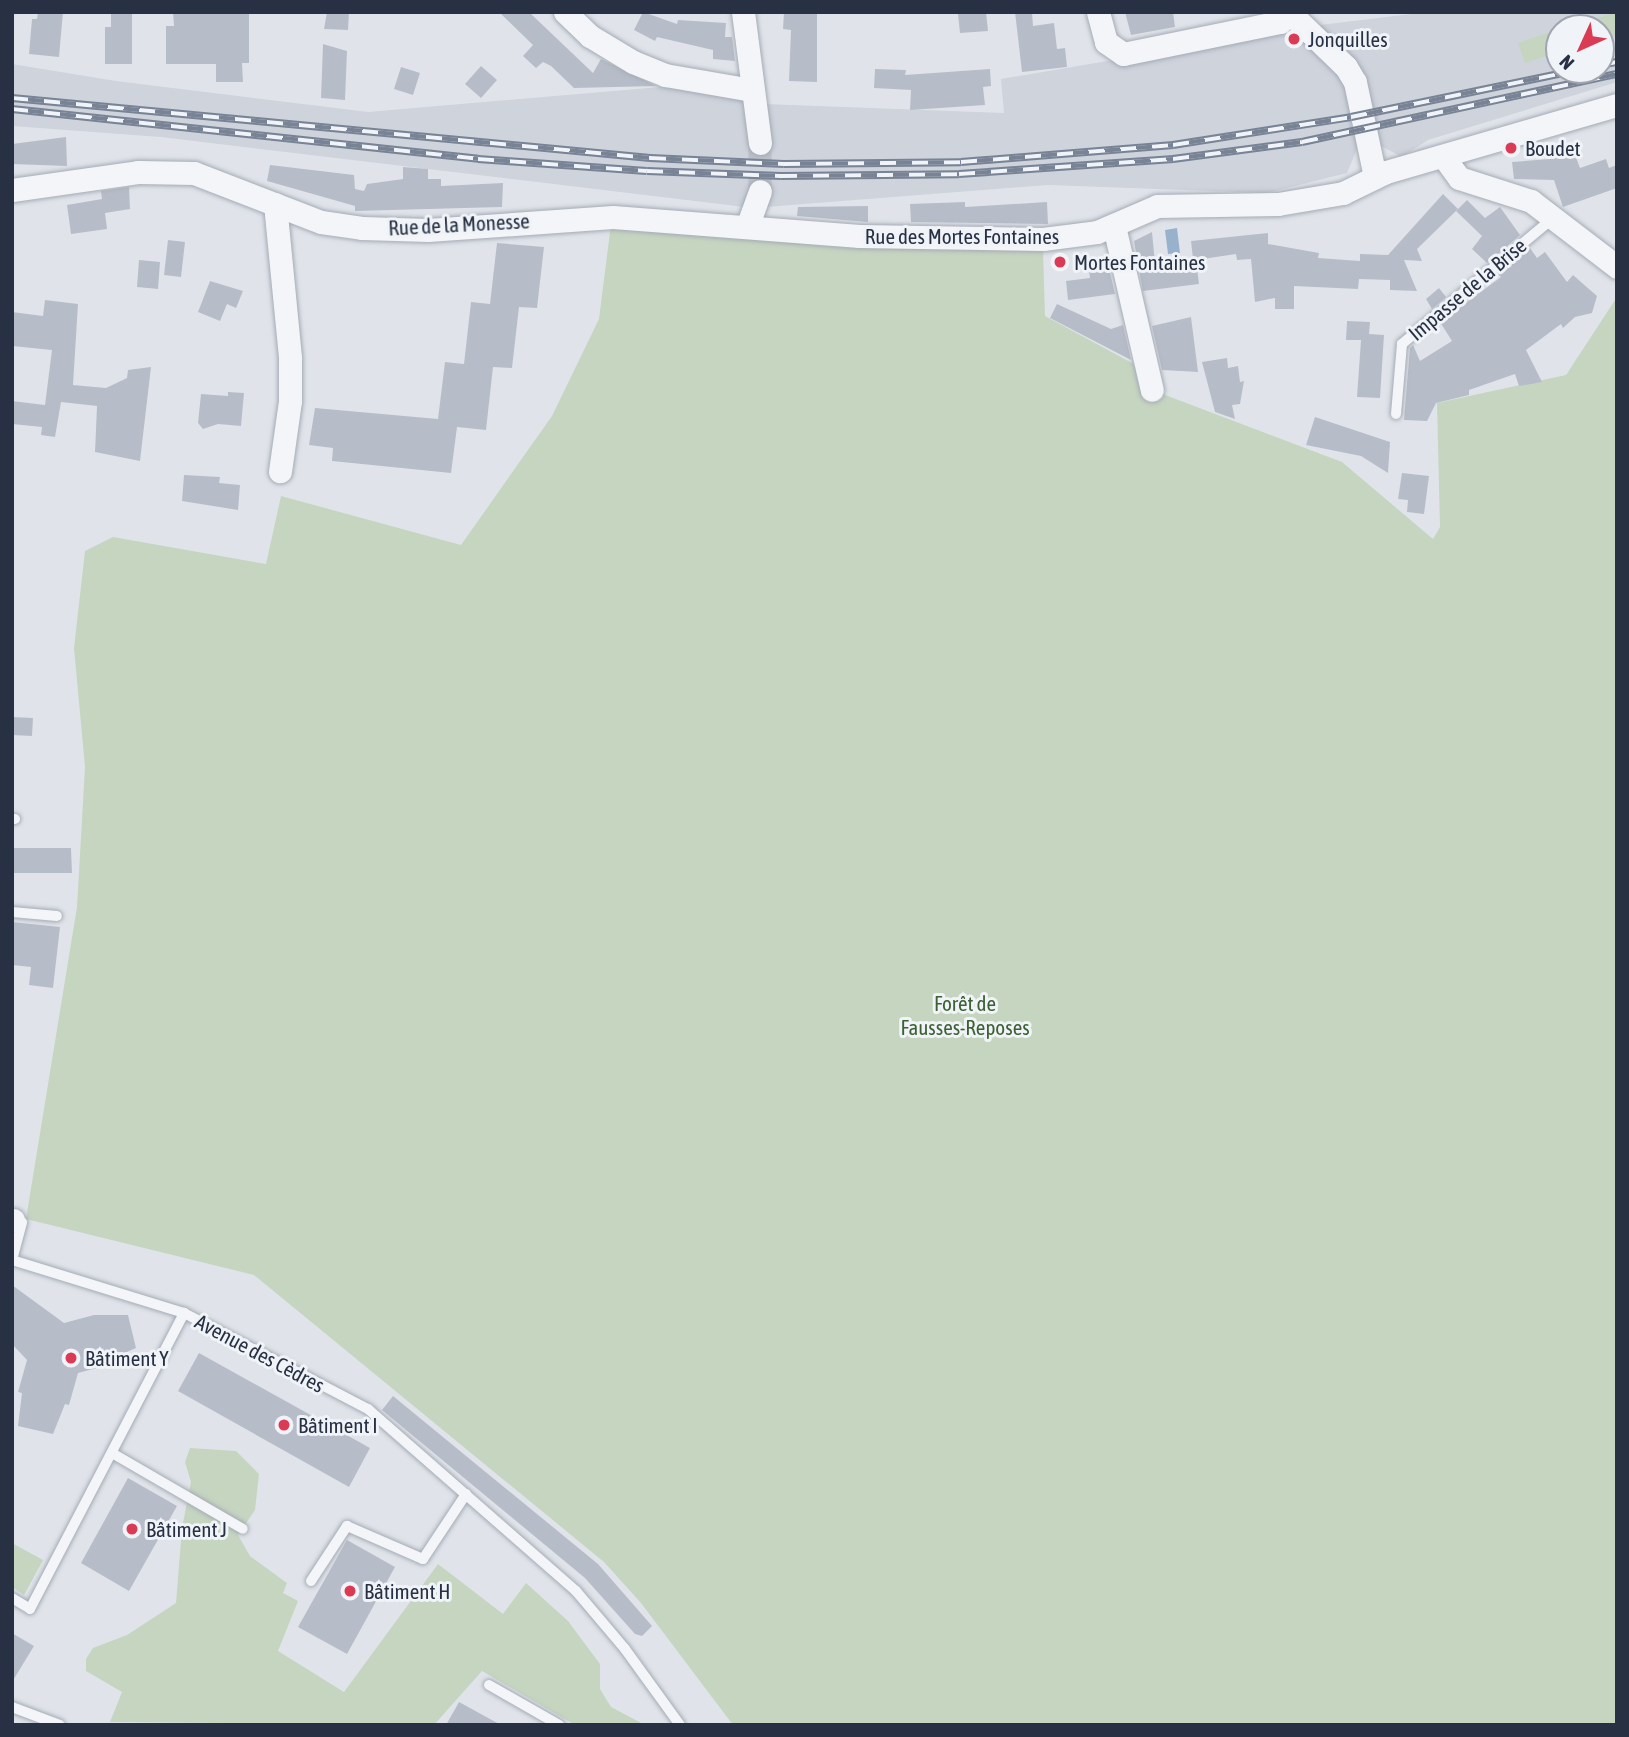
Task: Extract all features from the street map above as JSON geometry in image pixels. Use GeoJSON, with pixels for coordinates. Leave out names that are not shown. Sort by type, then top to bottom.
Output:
{"type":"FeatureCollection","features":[{"type":"Feature","properties":{"kind":"street"},"geometry":{"type":"LineString","coordinates":[[565,12],[590,36],[633,62],[665,75],[752,90]]}},
{"type":"Feature","properties":{"kind":"street"},"geometry":{"type":"LineString","coordinates":[[744,12],[760,143]]}},
{"type":"Feature","properties":{"kind":"street"},"geometry":{"type":"LineString","coordinates":[[1098,12],[1106,42],[1123,54],[1280,22],[1289,13],[1346,67],[1354,82],[1375,177]]}},
{"type":"Feature","properties":{"kind":"street","name":"Rue des Mortes Fontaines"},"geometry":{"type":"LineString","coordinates":[[747,227],[859,236],[1043,239],[1114,226],[1157,206],[1278,204],[1343,193],[1375,177],[1617,105]]}},
{"type":"Feature","properties":{"kind":"street"},"geometry":{"type":"LineString","coordinates":[[1443,156],[1449,168],[1473,186],[1531,201],[1555,216],[1617,267]]}},
{"type":"Feature","properties":{"kind":"street","name":"Rue de la Monesse"},"geometry":{"type":"LineString","coordinates":[[12,190],[138,172],[194,173],[321,222],[362,228],[428,230],[613,217],[747,227]]}},
{"type":"Feature","properties":{"kind":"street"},"geometry":{"type":"LineString","coordinates":[[747,227],[760,191]]}},
{"type":"Feature","properties":{"kind":"street"},"geometry":{"type":"LineString","coordinates":[[275,204],[290,358],[290,401],[280,471]]}},
{"type":"Feature","properties":{"kind":"street"},"geometry":{"type":"LineString","coordinates":[[1114,226],[1152,390]]}},
{"type":"Feature","properties":{"kind":"lane","name":"Impasse de la Brise"},"geometry":{"type":"LineString","coordinates":[[1396,414],[1402,344],[1555,216]]}},
{"type":"Feature","properties":{"kind":"lane"},"geometry":{"type":"LineString","coordinates":[[12,912],[57,916]]}},
{"type":"Feature","properties":{"kind":"lane"},"geometry":{"type":"LineString","coordinates":[[16,1221],[12,1260],[184,1313]]}},
{"type":"Feature","properties":{"kind":"lane","name":"Avenue des Cèdres"},"geometry":{"type":"LineString","coordinates":[[12,1598],[30,1609],[184,1313],[368,1409],[576,1591],[625,1649],[680,1725]]}},
{"type":"Feature","properties":{"kind":"lane"},"geometry":{"type":"LineString","coordinates":[[112,1453],[243,1529]]}},
{"type":"Feature","properties":{"kind":"lane"},"geometry":{"type":"LineString","coordinates":[[311,1581],[347,1526],[423,1559],[466,1494]]}},
{"type":"Feature","properties":{"kind":"lane"},"geometry":{"type":"LineString","coordinates":[[489,1685],[559,1725]]}},
{"type":"Feature","properties":{"kind":"lane"},"geometry":{"type":"LineString","coordinates":[[12,1707],[60,1725]]}},
{"type":"Feature","properties":{"kind":"shaded area"},"geometry":{"type":"Polygon","coordinates":[[[1428,12],[1617,12],[1617,82],[1615,14],[1545,14],[1545,84],[1610,84],[1428,140],[1402,157],[1379,145],[1359,144],[1347,173],[1267,193],[1048,185],[753,208],[161,137],[12,126],[12,64],[116,81],[368,112],[672,86],[764,104],[1004,113],[1001,79],[1320,25],[1428,12]]]}},
{"type":"Feature","properties":{"kind":"green space"},"geometry":{"type":"Polygon","coordinates":[[[1617,12],[1615,36],[1615,14],[1610,14],[1617,12]]]}},
{"type":"Feature","properties":{"kind":"green space"},"geometry":{"type":"Polygon","coordinates":[[[1545,34],[1545,57],[1525,63],[1518,43],[1545,34]]]}},
{"type":"Feature","properties":{"kind":"green space","name":"Forêt de Fausses-Reposes"},"geometry":{"type":"Polygon","coordinates":[[[611,224],[1043,250],[1045,316],[1145,370],[1152,390],[1342,462],[1433,539],[1440,527],[1437,403],[1566,375],[1617,297],[1617,1725],[733,1725],[641,1603],[604,1562],[254,1275],[26,1219],[77,907],[85,767],[74,648],[85,551],[113,537],[266,564],[281,496],[461,545],[552,416],[599,319],[611,224]]]}},
{"type":"Feature","properties":{"kind":"green space"},"geometry":{"type":"Polygon","coordinates":[[[190,1448],[236,1451],[259,1474],[255,1510],[238,1535],[250,1556],[287,1583],[283,1593],[298,1601],[278,1651],[344,1692],[438,1564],[503,1614],[526,1583],[568,1621],[600,1664],[600,1689],[611,1707],[645,1725],[575,1725],[482,1671],[434,1725],[110,1722],[122,1692],[86,1671],[86,1659],[93,1648],[127,1635],[176,1603],[182,1528],[191,1482],[185,1462],[190,1448]]]}},
{"type":"Feature","properties":{"kind":"green space"},"geometry":{"type":"Polygon","coordinates":[[[12,1543],[43,1560],[24,1595],[12,1587],[12,1543]]]}},
{"type":"Feature","properties":{"kind":"water"},"geometry":{"type":"Polygon","coordinates":[[[1177,228],[1180,253],[1168,254],[1165,230],[1177,228]]]}},
{"type":"Feature","properties":{"kind":"building"},"geometry":{"type":"Polygon","coordinates":[[[38,12],[63,12],[59,57],[29,54],[32,19],[37,19],[38,12]]]}},
{"type":"Feature","properties":{"kind":"building"},"geometry":{"type":"Polygon","coordinates":[[[111,12],[132,12],[132,64],[105,64],[105,27],[111,27],[111,12]]]}},
{"type":"Feature","properties":{"kind":"building"},"geometry":{"type":"Polygon","coordinates":[[[173,12],[249,12],[249,63],[242,63],[243,82],[216,82],[216,64],[166,64],[166,26],[174,26],[173,12]]]}},
{"type":"Feature","properties":{"kind":"building"},"geometry":{"type":"Polygon","coordinates":[[[327,12],[349,12],[348,30],[324,29],[327,12]]]}},
{"type":"Feature","properties":{"kind":"building"},"geometry":{"type":"Polygon","coordinates":[[[499,12],[529,12],[593,73],[601,59],[656,86],[574,88],[551,66],[543,62],[536,68],[523,56],[533,45],[499,12]]]}},
{"type":"Feature","properties":{"kind":"building"},"geometry":{"type":"Polygon","coordinates":[[[643,12],[677,24],[678,20],[726,23],[725,37],[732,37],[735,61],[713,59],[713,50],[657,37],[655,41],[634,30],[643,12]]]}},
{"type":"Feature","properties":{"kind":"building"},"geometry":{"type":"Polygon","coordinates":[[[784,12],[817,12],[817,82],[789,81],[791,30],[783,29],[784,12]]]}},
{"type":"Feature","properties":{"kind":"building"},"geometry":{"type":"Polygon","coordinates":[[[986,12],[988,31],[960,33],[958,14],[986,12]]]}},
{"type":"Feature","properties":{"kind":"building"},"geometry":{"type":"Polygon","coordinates":[[[1015,12],[1032,12],[1033,26],[1054,23],[1057,49],[1065,48],[1067,67],[1022,72],[1015,12]]]}},
{"type":"Feature","properties":{"kind":"building"},"geometry":{"type":"Polygon","coordinates":[[[1125,12],[1173,12],[1175,27],[1131,35],[1125,12]]]}},
{"type":"Feature","properties":{"kind":"building"},"geometry":{"type":"Polygon","coordinates":[[[323,44],[347,51],[345,100],[321,98],[323,44]]]}},
{"type":"Feature","properties":{"kind":"building"},"geometry":{"type":"Polygon","coordinates":[[[481,66],[497,80],[481,98],[465,84],[481,66]]]}},
{"type":"Feature","properties":{"kind":"building"},"geometry":{"type":"Polygon","coordinates":[[[401,67],[420,73],[413,95],[394,89],[401,67]]]}},
{"type":"Feature","properties":{"kind":"building"},"geometry":{"type":"Polygon","coordinates":[[[875,69],[906,70],[905,75],[990,69],[991,86],[983,87],[985,105],[910,110],[911,90],[874,88],[875,69]]]}},
{"type":"Feature","properties":{"kind":"building"},"geometry":{"type":"Polygon","coordinates":[[[66,137],[67,166],[12,164],[12,144],[66,137]]]}},
{"type":"Feature","properties":{"kind":"building"},"geometry":{"type":"Polygon","coordinates":[[[1545,143],[1561,150],[1572,147],[1580,168],[1606,159],[1609,168],[1617,165],[1617,188],[1563,207],[1554,180],[1514,179],[1512,162],[1550,159],[1545,143]]]}},
{"type":"Feature","properties":{"kind":"building"},"geometry":{"type":"Polygon","coordinates":[[[270,165],[354,175],[355,189],[364,191],[367,184],[403,179],[403,167],[428,169],[428,179],[441,179],[441,186],[503,183],[502,207],[355,211],[355,206],[267,181],[270,165]]]}},
{"type":"Feature","properties":{"kind":"building"},"geometry":{"type":"Polygon","coordinates":[[[129,187],[130,209],[105,213],[107,229],[71,234],[67,205],[102,199],[101,191],[129,187]]]}},
{"type":"Feature","properties":{"kind":"building"},"geometry":{"type":"Polygon","coordinates":[[[1443,194],[1458,209],[1417,249],[1422,261],[1404,260],[1417,291],[1390,290],[1390,280],[1359,279],[1358,289],[1294,286],[1294,309],[1275,309],[1275,298],[1255,302],[1251,259],[1237,260],[1236,254],[1196,260],[1199,284],[1143,291],[1134,241],[1152,232],[1155,263],[1193,259],[1191,241],[1268,233],[1268,244],[1319,253],[1318,258],[1360,261],[1360,254],[1388,255],[1443,194]]]}},
{"type":"Feature","properties":{"kind":"building"},"geometry":{"type":"Polygon","coordinates":[[[1467,200],[1485,218],[1500,207],[1520,235],[1487,263],[1472,249],[1482,236],[1456,211],[1467,200]]]}},
{"type":"Feature","properties":{"kind":"building"},"geometry":{"type":"Polygon","coordinates":[[[965,202],[965,207],[1047,202],[1048,224],[911,222],[910,204],[965,202]]]}},
{"type":"Feature","properties":{"kind":"building"},"geometry":{"type":"Polygon","coordinates":[[[868,206],[868,222],[797,216],[798,207],[868,206]]]}},
{"type":"Feature","properties":{"kind":"building"},"geometry":{"type":"Polygon","coordinates":[[[168,240],[185,242],[181,277],[164,275],[168,240]]]}},
{"type":"Feature","properties":{"kind":"building"},"geometry":{"type":"Polygon","coordinates":[[[497,243],[544,247],[537,308],[519,307],[512,368],[493,367],[486,430],[457,427],[451,473],[332,461],[333,448],[309,445],[315,408],[438,419],[445,362],[464,364],[471,302],[490,304],[497,243]]]}},
{"type":"Feature","properties":{"kind":"building"},"geometry":{"type":"Polygon","coordinates":[[[1530,248],[1537,258],[1545,252],[1567,282],[1573,275],[1597,296],[1592,313],[1575,317],[1563,328],[1561,324],[1526,350],[1542,382],[1519,386],[1515,374],[1469,390],[1469,395],[1436,403],[1427,421],[1404,420],[1410,348],[1413,345],[1420,361],[1452,341],[1440,322],[1501,277],[1498,274],[1530,248]]]}},
{"type":"Feature","properties":{"kind":"building"},"geometry":{"type":"Polygon","coordinates":[[[139,260],[160,262],[158,289],[137,287],[139,260]]]}},
{"type":"Feature","properties":{"kind":"building"},"geometry":{"type":"Polygon","coordinates":[[[1107,260],[1115,294],[1068,300],[1066,281],[1090,278],[1088,264],[1107,260]]]}},
{"type":"Feature","properties":{"kind":"building"},"geometry":{"type":"Polygon","coordinates":[[[210,281],[243,291],[236,308],[227,304],[220,321],[198,312],[210,281]]]}},
{"type":"Feature","properties":{"kind":"building"},"geometry":{"type":"Polygon","coordinates":[[[1439,288],[1446,297],[1432,309],[1426,299],[1439,288]]]}},
{"type":"Feature","properties":{"kind":"building"},"geometry":{"type":"Polygon","coordinates":[[[45,300],[78,304],[73,385],[106,388],[127,378],[128,370],[151,367],[140,461],[95,452],[97,406],[61,402],[55,437],[41,435],[42,427],[12,424],[12,401],[45,405],[52,350],[12,346],[12,312],[43,316],[45,300]]]}},
{"type":"Feature","properties":{"kind":"building"},"geometry":{"type":"Polygon","coordinates":[[[1057,304],[1111,329],[1123,325],[1131,360],[1050,318],[1057,304]]]}},
{"type":"Feature","properties":{"kind":"building"},"geometry":{"type":"Polygon","coordinates":[[[1191,317],[1198,372],[1162,370],[1152,326],[1191,317]]]}},
{"type":"Feature","properties":{"kind":"building"},"geometry":{"type":"Polygon","coordinates":[[[1347,321],[1370,322],[1369,334],[1384,335],[1380,398],[1357,397],[1361,340],[1346,340],[1347,321]]]}},
{"type":"Feature","properties":{"kind":"building"},"geometry":{"type":"Polygon","coordinates":[[[1227,358],[1228,368],[1238,366],[1240,382],[1244,381],[1240,404],[1232,405],[1235,419],[1215,412],[1202,362],[1227,358]]]}},
{"type":"Feature","properties":{"kind":"building"},"geometry":{"type":"Polygon","coordinates":[[[228,392],[244,393],[241,426],[218,424],[203,429],[198,423],[201,394],[228,396],[228,392]]]}},
{"type":"Feature","properties":{"kind":"building"},"geometry":{"type":"Polygon","coordinates":[[[1315,417],[1390,442],[1388,473],[1361,456],[1306,445],[1315,417]]]}},
{"type":"Feature","properties":{"kind":"building"},"geometry":{"type":"Polygon","coordinates":[[[1402,473],[1429,476],[1424,514],[1407,512],[1408,500],[1398,499],[1402,473]]]}},
{"type":"Feature","properties":{"kind":"building"},"geometry":{"type":"Polygon","coordinates":[[[184,475],[220,477],[219,483],[240,485],[238,510],[182,501],[184,475]]]}},
{"type":"Feature","properties":{"kind":"building"},"geometry":{"type":"Polygon","coordinates":[[[12,717],[33,718],[32,736],[12,735],[12,717]]]}},
{"type":"Feature","properties":{"kind":"building"},"geometry":{"type":"Polygon","coordinates":[[[12,848],[71,848],[72,873],[12,873],[12,848]]]}},
{"type":"Feature","properties":{"kind":"building"},"geometry":{"type":"Polygon","coordinates":[[[12,922],[60,927],[53,988],[29,985],[31,967],[12,965],[12,922]]]}},
{"type":"Feature","properties":{"kind":"building","name":"Bâtiment Y"},"geometry":{"type":"Polygon","coordinates":[[[12,1285],[64,1323],[94,1315],[128,1315],[136,1348],[108,1360],[108,1365],[78,1373],[69,1405],[65,1404],[53,1434],[18,1426],[22,1393],[18,1392],[27,1360],[12,1344],[12,1285]]]}},
{"type":"Feature","properties":{"kind":"building","name":"Bâtiment I"},"geometry":{"type":"Polygon","coordinates":[[[199,1353],[370,1448],[349,1487],[178,1391],[199,1353]]]}},
{"type":"Feature","properties":{"kind":"building"},"geometry":{"type":"Polygon","coordinates":[[[393,1396],[598,1564],[652,1626],[642,1636],[635,1634],[585,1578],[382,1410],[393,1396]]]}},
{"type":"Feature","properties":{"kind":"building","name":"Bâtiment J"},"geometry":{"type":"Polygon","coordinates":[[[128,1478],[177,1506],[129,1591],[81,1563],[128,1478]]]}},
{"type":"Feature","properties":{"kind":"building","name":"Bâtiment H"},"geometry":{"type":"Polygon","coordinates":[[[347,1540],[395,1567],[347,1654],[298,1627],[347,1540]]]}},
{"type":"Feature","properties":{"kind":"building"},"geometry":{"type":"Polygon","coordinates":[[[12,1633],[34,1646],[12,1682],[12,1633]]]}},
{"type":"Feature","properties":{"kind":"building"},"geometry":{"type":"Polygon","coordinates":[[[459,1702],[501,1725],[446,1725],[459,1702]]]}},
{"type":"Feature","properties":{"kind":"tunnel"},"geometry":{"type":"LineString","coordinates":[[760,143],[760,191]]}},
{"type":"Feature","properties":{"kind":"railway"},"geometry":{"type":"LineString","coordinates":[[12,109],[478,159],[647,171],[781,176],[959,174],[1173,159],[1302,142],[1617,74]]}},
{"type":"Feature","properties":{"kind":"railway"},"geometry":{"type":"LineString","coordinates":[[12,98],[650,158],[784,164],[961,162],[1173,145],[1351,117],[1545,77]]}},
{"type":"Feature","properties":{"kind":"place","name":"Jonquilles"},"geometry":{"type":"Point","coordinates":[1294,39]}},
{"type":"Feature","properties":{"kind":"place","name":"Boudet"},"geometry":{"type":"Point","coordinates":[1511,148]}},
{"type":"Feature","properties":{"kind":"place","name":"Mortes Fontaines"},"geometry":{"type":"Point","coordinates":[1060,262]}},
{"type":"Feature","properties":{"kind":"place","name":"Bâtiment Y"},"geometry":{"type":"Point","coordinates":[71,1358]}},
{"type":"Feature","properties":{"kind":"place","name":"Bâtiment I"},"geometry":{"type":"Point","coordinates":[284,1425]}},
{"type":"Feature","properties":{"kind":"place","name":"Bâtiment J"},"geometry":{"type":"Point","coordinates":[132,1529]}},
{"type":"Feature","properties":{"kind":"place","name":"Bâtiment H"},"geometry":{"type":"Point","coordinates":[350,1591]}}]}
